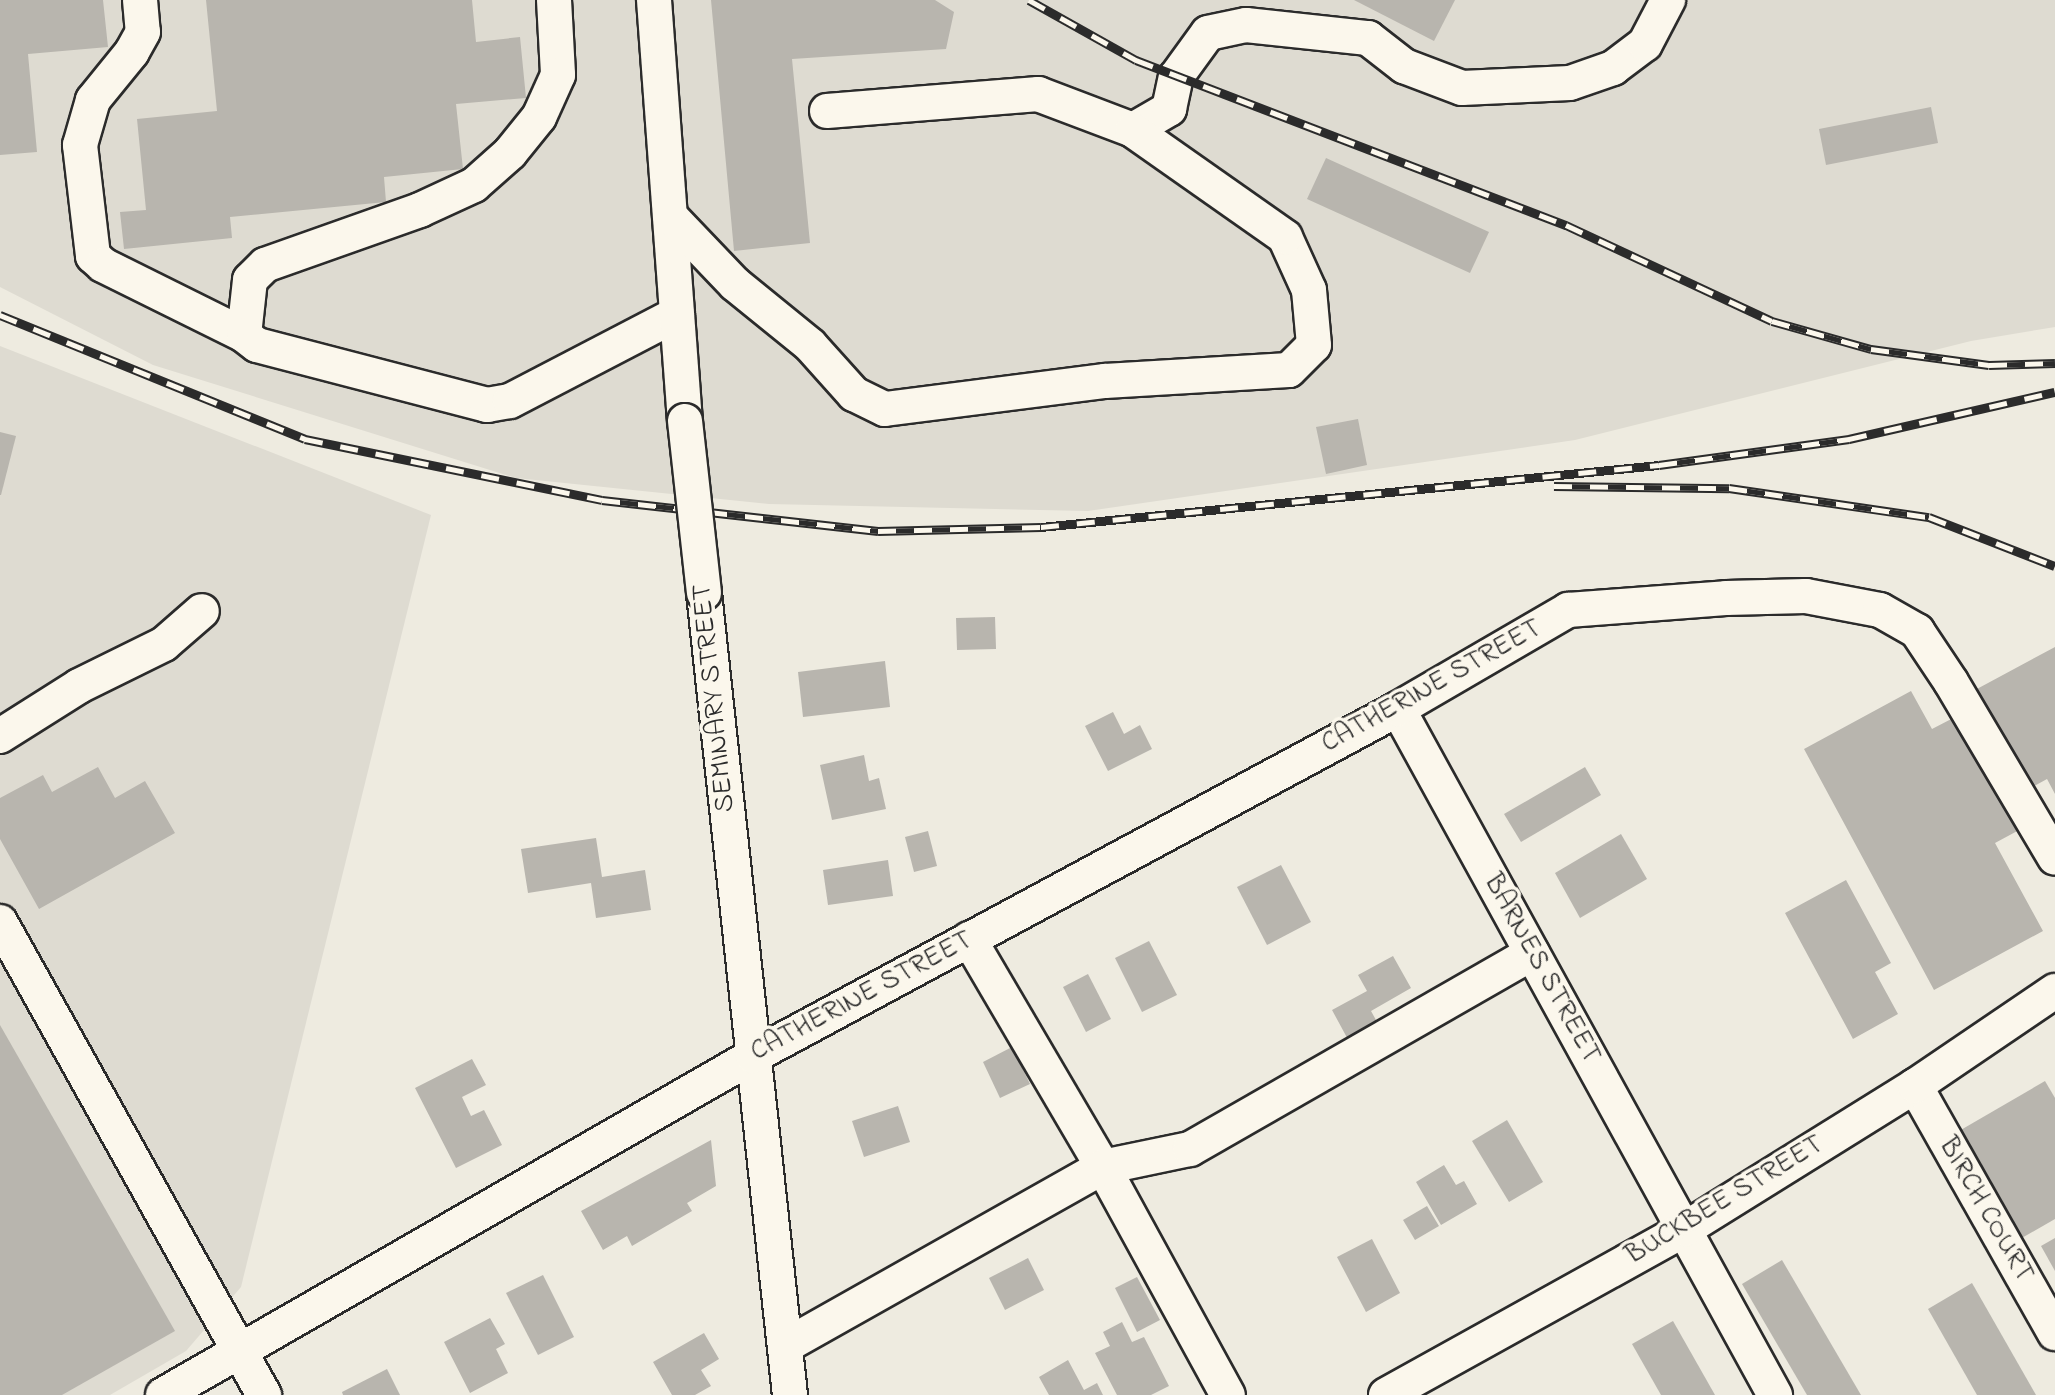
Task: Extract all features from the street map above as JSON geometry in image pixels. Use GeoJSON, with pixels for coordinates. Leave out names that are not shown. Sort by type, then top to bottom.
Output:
{"type":"FeatureCollection","features":[{"type":"Feature","properties":{"kind":"street"},"geometry":{"type":"LineString","coordinates":[[140,0],[143,32],[132,52],[93,100],[80,145],[93,256],[103,265],[244,335],[257,345],[487,405],[510,401],[677,314]]}},
{"type":"Feature","properties":{"kind":"street"},"geometry":{"type":"LineString","coordinates":[[244,335],[250,280],[265,265],[420,210],[474,185],[510,153],[539,117],[558,75],[554,0]]}},
{"type":"Feature","properties":{"kind":"street","name":"SEMINARY STREET"},"geometry":{"type":"LineString","coordinates":[[654,0],[685,421],[785,1346],[784,1392]]}},
{"type":"Feature","properties":{"kind":"street"},"geometry":{"type":"LineString","coordinates":[[1133,130],[1169,109],[1176,77],[1208,33],[1246,25],[1368,38],[1404,66],[1462,88],[1570,83],[1613,68],[1645,44],[1668,0]]}},
{"type":"Feature","properties":{"kind":"street"},"geometry":{"type":"LineString","coordinates":[[670,216],[735,284],[810,345],[854,394],[885,409],[1105,381],[1289,370],[1314,345],[1309,290],[1285,237],[1133,130],[1038,94],[827,111]]}},
{"type":"Feature","properties":{"kind":"street","name":"CATHERINE STREET"},"geometry":{"type":"LineString","coordinates":[[163,1395],[753,1056],[1398,709],[1568,610],[1806,596],[1880,610],[1917,631],[1951,682],[2055,858]]}},
{"type":"Feature","properties":{"kind":"street"},"geometry":{"type":"LineString","coordinates":[[0,736],[79,686],[164,644],[202,611]]}},
{"type":"Feature","properties":{"kind":"street","name":"BARNES STREET"},"geometry":{"type":"LineString","coordinates":[[1398,709],[1685,1229]]}},
{"type":"Feature","properties":{"kind":"street"},"geometry":{"type":"LineString","coordinates":[[0,922],[264,1395]]}},
{"type":"Feature","properties":{"kind":"street"},"geometry":{"type":"LineString","coordinates":[[969,939],[1103,1167],[1228,1395]]}},
{"type":"Feature","properties":{"kind":"street"},"geometry":{"type":"LineString","coordinates":[[785,1346],[1103,1167],[1190,1149],[1532,953]]}},
{"type":"Feature","properties":{"kind":"street","name":"BUCKBEE STREET"},"geometry":{"type":"LineString","coordinates":[[1386,1395],[1685,1229],[1915,1086],[2055,991]]}},
{"type":"Feature","properties":{"kind":"street","name":"BIRCH COURT"},"geometry":{"type":"LineString","coordinates":[[1915,1086],[2055,1333]]}},
{"type":"Feature","properties":{"kind":"street"},"geometry":{"type":"LineString","coordinates":[[1685,1229],[1775,1395]]}},
{"type":"Feature","properties":{"kind":"shaded area"},"geometry":{"type":"Polygon","coordinates":[[[0,0],[2055,0],[2055,327],[1971,341],[1575,440],[1088,511],[769,504],[516,478],[153,365],[0,287],[0,0]]]}},
{"type":"Feature","properties":{"kind":"shaded area"},"geometry":{"type":"Polygon","coordinates":[[[0,346],[431,515],[241,1287],[186,1351],[110,1395],[0,1395],[0,346]]]}},
{"type":"Feature","properties":{"kind":"building"},"geometry":{"type":"Polygon","coordinates":[[[0,0],[103,0],[108,47],[28,54],[37,152],[0,155],[0,0]]]}},
{"type":"Feature","properties":{"kind":"building"},"geometry":{"type":"Polygon","coordinates":[[[206,0],[472,0],[476,42],[520,37],[526,98],[456,104],[463,169],[384,177],[386,202],[230,217],[232,238],[124,249],[120,212],[146,210],[137,119],[217,111],[206,0]]]}},
{"type":"Feature","properties":{"kind":"building"},"geometry":{"type":"Polygon","coordinates":[[[711,0],[935,0],[954,12],[946,49],[792,59],[810,243],[734,251],[711,0]]]}},
{"type":"Feature","properties":{"kind":"building"},"geometry":{"type":"Polygon","coordinates":[[[1354,0],[1455,0],[1434,41],[1354,0]]]}},
{"type":"Feature","properties":{"kind":"building"},"geometry":{"type":"Polygon","coordinates":[[[1931,107],[1938,143],[1826,165],[1819,129],[1931,107]]]}},
{"type":"Feature","properties":{"kind":"building"},"geometry":{"type":"Polygon","coordinates":[[[1326,158],[1489,232],[1470,273],[1307,199],[1326,158]]]}},
{"type":"Feature","properties":{"kind":"building"},"geometry":{"type":"Polygon","coordinates":[[[1358,419],[1367,465],[1326,474],[1316,427],[1358,419]]]}},
{"type":"Feature","properties":{"kind":"building"},"geometry":{"type":"Polygon","coordinates":[[[0,432],[16,436],[1,495],[0,495],[0,432]]]}},
{"type":"Feature","properties":{"kind":"building"},"geometry":{"type":"Polygon","coordinates":[[[995,617],[996,649],[957,650],[956,618],[995,617]]]}},
{"type":"Feature","properties":{"kind":"building"},"geometry":{"type":"Polygon","coordinates":[[[2055,647],[2055,794],[2047,779],[2029,789],[1975,690],[2055,647]]]}},
{"type":"Feature","properties":{"kind":"building"},"geometry":{"type":"Polygon","coordinates":[[[885,661],[890,707],[803,717],[798,672],[885,661]]]}},
{"type":"Feature","properties":{"kind":"building"},"geometry":{"type":"Polygon","coordinates":[[[1911,691],[1932,729],[1959,715],[2021,829],[1995,843],[2043,931],[1934,990],[1804,749],[1911,691]]]}},
{"type":"Feature","properties":{"kind":"building"},"geometry":{"type":"Polygon","coordinates":[[[1113,712],[1124,734],[1140,725],[1152,749],[1108,771],[1085,726],[1113,712]]]}},
{"type":"Feature","properties":{"kind":"building"},"geometry":{"type":"Polygon","coordinates":[[[864,755],[869,781],[879,778],[886,809],[832,820],[820,765],[864,755]]]}},
{"type":"Feature","properties":{"kind":"building"},"geometry":{"type":"Polygon","coordinates":[[[98,767],[115,798],[145,781],[175,833],[39,909],[0,839],[0,798],[43,775],[52,792],[98,767]]]}},
{"type":"Feature","properties":{"kind":"building"},"geometry":{"type":"Polygon","coordinates":[[[1585,767],[1601,795],[1521,842],[1504,814],[1585,767]]]}},
{"type":"Feature","properties":{"kind":"building"},"geometry":{"type":"Polygon","coordinates":[[[928,831],[937,866],[914,872],[905,837],[928,831]]]}},
{"type":"Feature","properties":{"kind":"building"},"geometry":{"type":"Polygon","coordinates":[[[1621,834],[1647,879],[1580,918],[1555,873],[1621,834]]]}},
{"type":"Feature","properties":{"kind":"building"},"geometry":{"type":"Polygon","coordinates":[[[596,838],[602,877],[645,870],[651,910],[596,918],[591,883],[528,893],[521,849],[596,838]]]}},
{"type":"Feature","properties":{"kind":"building"},"geometry":{"type":"Polygon","coordinates":[[[888,860],[893,896],[828,905],[823,870],[888,860]]]}},
{"type":"Feature","properties":{"kind":"building"},"geometry":{"type":"Polygon","coordinates":[[[1281,865],[1311,922],[1267,945],[1237,887],[1281,865]]]}},
{"type":"Feature","properties":{"kind":"building"},"geometry":{"type":"Polygon","coordinates":[[[1846,880],[1891,963],[1875,972],[1898,1014],[1853,1039],[1785,913],[1846,880]]]}},
{"type":"Feature","properties":{"kind":"building"},"geometry":{"type":"Polygon","coordinates":[[[1149,941],[1177,995],[1142,1012],[1115,958],[1149,941]]]}},
{"type":"Feature","properties":{"kind":"building"},"geometry":{"type":"Polygon","coordinates":[[[1393,956],[1411,988],[1371,1011],[1381,1029],[1351,1045],[1332,1010],[1367,991],[1358,975],[1393,956]]]}},
{"type":"Feature","properties":{"kind":"building"},"geometry":{"type":"Polygon","coordinates":[[[1088,974],[1111,1019],[1086,1032],[1063,987],[1088,974]]]}},
{"type":"Feature","properties":{"kind":"building"},"geometry":{"type":"Polygon","coordinates":[[[0,1025],[175,1331],[62,1395],[0,1395],[0,1025]]]}},
{"type":"Feature","properties":{"kind":"building"},"geometry":{"type":"Polygon","coordinates":[[[1012,1047],[1030,1084],[1000,1098],[983,1062],[1012,1047]]]}},
{"type":"Feature","properties":{"kind":"building"},"geometry":{"type":"Polygon","coordinates":[[[472,1059],[486,1085],[462,1097],[471,1116],[484,1110],[502,1145],[456,1168],[415,1088],[472,1059]]]}},
{"type":"Feature","properties":{"kind":"building"},"geometry":{"type":"Polygon","coordinates":[[[2045,1081],[2055,1098],[2055,1219],[2020,1239],[1959,1131],[2045,1081]]]}},
{"type":"Feature","properties":{"kind":"building"},"geometry":{"type":"Polygon","coordinates":[[[898,1106],[910,1142],[864,1157],[852,1121],[898,1106]]]}},
{"type":"Feature","properties":{"kind":"building"},"geometry":{"type":"Polygon","coordinates":[[[1507,1120],[1543,1182],[1509,1202],[1472,1141],[1507,1120]]]}},
{"type":"Feature","properties":{"kind":"building"},"geometry":{"type":"Polygon","coordinates":[[[711,1140],[716,1186],[687,1203],[692,1211],[632,1246],[627,1236],[603,1250],[581,1211],[711,1140]]]}},
{"type":"Feature","properties":{"kind":"building"},"geometry":{"type":"Polygon","coordinates":[[[1444,1165],[1456,1185],[1464,1181],[1477,1204],[1441,1225],[1416,1182],[1444,1165]]]}},
{"type":"Feature","properties":{"kind":"building"},"geometry":{"type":"Polygon","coordinates":[[[1427,1206],[1439,1226],[1415,1240],[1403,1220],[1427,1206]]]}},
{"type":"Feature","properties":{"kind":"building"},"geometry":{"type":"Polygon","coordinates":[[[2055,1238],[2055,1271],[2041,1246],[2055,1238]]]}},
{"type":"Feature","properties":{"kind":"building"},"geometry":{"type":"Polygon","coordinates":[[[1372,1239],[1400,1293],[1366,1312],[1337,1257],[1372,1239]]]}},
{"type":"Feature","properties":{"kind":"building"},"geometry":{"type":"Polygon","coordinates":[[[1028,1258],[1044,1290],[1005,1310],[989,1278],[1028,1258]]]}},
{"type":"Feature","properties":{"kind":"building"},"geometry":{"type":"Polygon","coordinates":[[[1782,1260],[1861,1395],[1807,1395],[1742,1284],[1782,1260]]]}},
{"type":"Feature","properties":{"kind":"building"},"geometry":{"type":"Polygon","coordinates":[[[543,1275],[574,1337],[538,1355],[506,1293],[543,1275]]]}},
{"type":"Feature","properties":{"kind":"building"},"geometry":{"type":"Polygon","coordinates":[[[1137,1277],[1160,1320],[1137,1332],[1115,1288],[1137,1277]]]}},
{"type":"Feature","properties":{"kind":"building"},"geometry":{"type":"Polygon","coordinates":[[[1972,1283],[2036,1395],[1977,1395],[1928,1309],[1972,1283]]]}},
{"type":"Feature","properties":{"kind":"building"},"geometry":{"type":"Polygon","coordinates":[[[490,1318],[505,1344],[496,1349],[508,1373],[470,1393],[444,1342],[490,1318]]]}},
{"type":"Feature","properties":{"kind":"building"},"geometry":{"type":"Polygon","coordinates":[[[1673,1321],[1715,1395],[1661,1395],[1632,1344],[1673,1321]]]}},
{"type":"Feature","properties":{"kind":"building"},"geometry":{"type":"Polygon","coordinates":[[[1122,1322],[1132,1342],[1144,1337],[1169,1386],[1151,1395],[1117,1395],[1095,1353],[1110,1346],[1103,1332],[1122,1322]]]}},
{"type":"Feature","properties":{"kind":"building"},"geometry":{"type":"Polygon","coordinates":[[[704,1333],[719,1359],[701,1370],[711,1386],[695,1395],[672,1395],[653,1362],[704,1333]]]}},
{"type":"Feature","properties":{"kind":"building"},"geometry":{"type":"Polygon","coordinates":[[[1068,1360],[1084,1390],[1097,1383],[1103,1395],[1049,1395],[1039,1377],[1068,1360]]]}},
{"type":"Feature","properties":{"kind":"building"},"geometry":{"type":"Polygon","coordinates":[[[387,1369],[400,1395],[343,1395],[342,1392],[387,1369]]]}},
{"type":"Feature","properties":{"kind":"railway"},"geometry":{"type":"LineString","coordinates":[[1029,0],[1136,60],[1566,225],[1772,321],[1871,349],[1989,365],[2055,363]]}},
{"type":"Feature","properties":{"kind":"railway"},"geometry":{"type":"LineString","coordinates":[[0,315],[305,439],[602,500],[878,531],[1041,527],[1659,465],[1849,439],[2055,392]]}},
{"type":"Feature","properties":{"kind":"railway"},"geometry":{"type":"LineString","coordinates":[[1554,486],[1729,488],[1929,517],[2055,566]]}}]}
